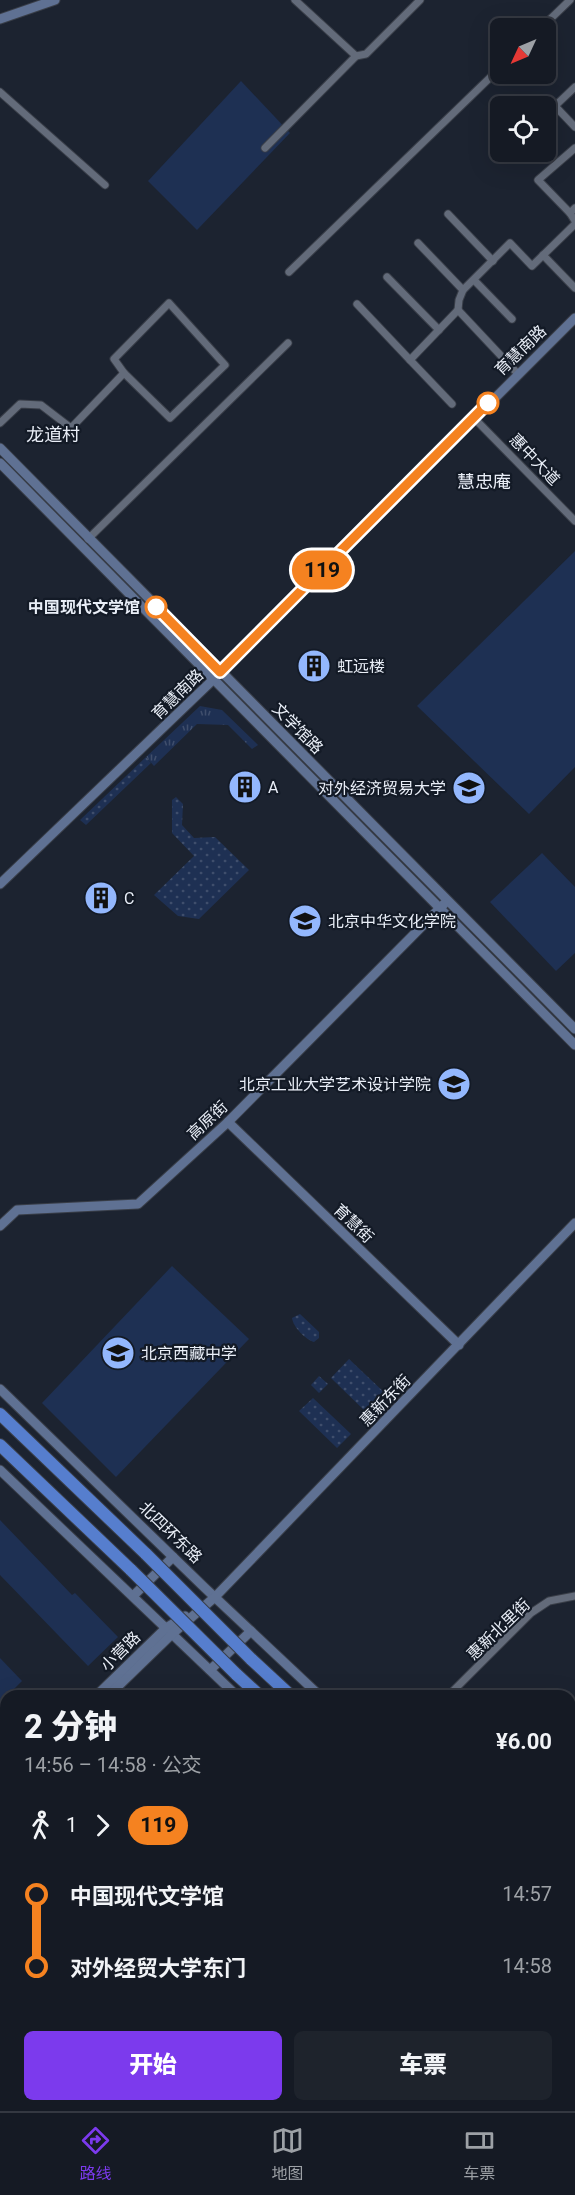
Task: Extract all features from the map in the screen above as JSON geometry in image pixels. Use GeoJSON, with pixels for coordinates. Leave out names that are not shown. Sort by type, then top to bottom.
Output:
{"type":"FeatureCollection","features":[{"type":"Feature","properties":{"kind":"highway","name":"北四环东路"},"geometry":{"type":"LineString","coordinates":[[0,1414],[285,1690]]}},
{"type":"Feature","properties":{"kind":"highway"},"geometry":{"type":"LineString","coordinates":[[0,1445],[253,1690]]}},
{"type":"Feature","properties":{"kind":"street"},"geometry":{"type":"LineString","coordinates":[[0,19],[55,0]]}},
{"type":"Feature","properties":{"kind":"street"},"geometry":{"type":"LineString","coordinates":[[295,0],[356,56]]}},
{"type":"Feature","properties":{"kind":"street"},"geometry":{"type":"LineString","coordinates":[[264,148],[356,56],[366,54],[420,0]]}},
{"type":"Feature","properties":{"kind":"street"},"geometry":{"type":"LineString","coordinates":[[551,18],[570,0]]}},
{"type":"Feature","properties":{"kind":"street"},"geometry":{"type":"LineString","coordinates":[[289,272],[490,78]]}},
{"type":"Feature","properties":{"kind":"street"},"geometry":{"type":"LineString","coordinates":[[575,87],[555,106],[575,127]]}},
{"type":"Feature","properties":{"kind":"street"},"geometry":{"type":"LineString","coordinates":[[0,92],[105,185]]}},
{"type":"Feature","properties":{"kind":"street"},"geometry":{"type":"LineString","coordinates":[[410,360],[458,310],[463,290],[510,243],[532,266],[575,222],[573,211],[538,180],[575,148]]}},
{"type":"Feature","properties":{"kind":"street"},"geometry":{"type":"LineString","coordinates":[[448,214],[493,261]]}},
{"type":"Feature","properties":{"kind":"street"},"geometry":{"type":"LineString","coordinates":[[418,243],[463,290]]}},
{"type":"Feature","properties":{"kind":"street"},"geometry":{"type":"LineString","coordinates":[[543,255],[575,288]]}},
{"type":"Feature","properties":{"kind":"street"},"geometry":{"type":"LineString","coordinates":[[387,277],[438,330]]}},
{"type":"Feature","properties":{"kind":"street"},"geometry":{"type":"LineString","coordinates":[[474,280],[512,319]]}},
{"type":"Feature","properties":{"kind":"street"},"geometry":{"type":"LineString","coordinates":[[169,303],[225,365],[170,418],[124,373],[114,359],[169,303]]}},
{"type":"Feature","properties":{"kind":"street"},"geometry":{"type":"LineString","coordinates":[[357,304],[452,404]]}},
{"type":"Feature","properties":{"kind":"street"},"geometry":{"type":"LineString","coordinates":[[458,310],[518,374]]}},
{"type":"Feature","properties":{"kind":"street","name":"育慧南路"},"geometry":{"type":"LineString","coordinates":[[0,885],[217,676],[575,318]]}},
{"type":"Feature","properties":{"kind":"street"},"geometry":{"type":"LineString","coordinates":[[88,539],[288,343]]}},
{"type":"Feature","properties":{"kind":"street"},"geometry":{"type":"LineString","coordinates":[[0,423],[20,404],[40,405],[71,428],[124,373]]}},
{"type":"Feature","properties":{"kind":"street","name":"惠中大道"},"geometry":{"type":"LineString","coordinates":[[474,418],[575,520]]}},
{"type":"Feature","properties":{"kind":"street","name":"文学馆路"},"geometry":{"type":"LineString","coordinates":[[0,448],[440,908],[575,1045]]}},
{"type":"Feature","properties":{"kind":"street","name":"文学馆路"},"geometry":{"type":"LineString","coordinates":[[0,463],[447,900],[575,1029]]}},
{"type":"Feature","properties":{"kind":"street","name":"高原街"},"geometry":{"type":"LineString","coordinates":[[0,1226],[17,1209],[138,1204],[228,1122],[447,900]]}},
{"type":"Feature","properties":{"kind":"street","name":"育慧街"},"geometry":{"type":"LineString","coordinates":[[228,1122],[459,1344]]}},
{"type":"Feature","properties":{"kind":"street","name":"惠新东街"},"geometry":{"type":"LineString","coordinates":[[169,1631],[215,1597],[575,1223]]}},
{"type":"Feature","properties":{"kind":"street","name":"北四环东路"},"geometry":{"type":"LineString","coordinates":[[0,1389],[314,1690]]}},
{"type":"Feature","properties":{"kind":"street"},"geometry":{"type":"LineString","coordinates":[[0,1470],[231,1690]]}},
{"type":"Feature","properties":{"kind":"street"},"geometry":{"type":"LineString","coordinates":[[133,1596],[173,1557]]}},
{"type":"Feature","properties":{"kind":"street","name":"惠新北里街"},"geometry":{"type":"LineString","coordinates":[[454,1690],[531,1613],[549,1601],[575,1596]]}},
{"type":"Feature","properties":{"kind":"street","name":"小营路"},"geometry":{"type":"LineString","coordinates":[[103,1690],[169,1631]]}},
{"type":"Feature","properties":{"kind":"street","name":"小营路"},"geometry":{"type":"LineString","coordinates":[[114,1690],[169,1631]]}},
{"type":"Feature","properties":{"kind":"street"},"geometry":{"type":"LineString","coordinates":[[210,1670],[251,1631]]}},
{"type":"Feature","properties":{"kind":"green space"},"geometry":{"type":"Polygon","coordinates":[[[241,81],[290,133],[197,230],[148,181],[241,81]]]}},
{"type":"Feature","properties":{"kind":"green space"},"geometry":{"type":"Polygon","coordinates":[[[575,551],[575,767],[529,814],[417,706],[575,551]]]}},
{"type":"Feature","properties":{"kind":"green space"},"geometry":{"type":"Polygon","coordinates":[[[200,706],[222,710],[258,745],[252,749],[228,725],[197,724],[154,766],[146,757],[200,706]]]}},
{"type":"Feature","properties":{"kind":"green space"},"geometry":{"type":"Polygon","coordinates":[[[146,757],[151,763],[86,825],[80,820],[146,757]]]}},
{"type":"Feature","properties":{"kind":"green space"},"geometry":{"type":"Polygon","coordinates":[[[176,797],[183,804],[182,825],[194,838],[215,837],[249,870],[199,919],[178,916],[154,895],[194,856],[172,833],[172,800],[176,797]]]}},
{"type":"Feature","properties":{"kind":"green space"},"geometry":{"type":"Polygon","coordinates":[[[542,853],[575,887],[575,953],[556,971],[490,902],[542,853]]]}},
{"type":"Feature","properties":{"kind":"green space"},"geometry":{"type":"Polygon","coordinates":[[[172,1266],[249,1339],[116,1477],[42,1403],[172,1266]]]}},
{"type":"Feature","properties":{"kind":"green space"},"geometry":{"type":"Polygon","coordinates":[[[300,1314],[319,1332],[319,1338],[314,1342],[304,1336],[295,1325],[292,1318],[300,1314]]]}},
{"type":"Feature","properties":{"kind":"green space"},"geometry":{"type":"Polygon","coordinates":[[[349,1359],[388,1396],[369,1415],[331,1378],[349,1359]]]}},
{"type":"Feature","properties":{"kind":"green space"},"geometry":{"type":"Polygon","coordinates":[[[319,1376],[328,1384],[319,1393],[311,1385],[319,1376]]]}},
{"type":"Feature","properties":{"kind":"green space"},"geometry":{"type":"Polygon","coordinates":[[[313,1398],[351,1434],[337,1448],[299,1411],[313,1398]]]}},
{"type":"Feature","properties":{"kind":"green space"},"geometry":{"type":"Polygon","coordinates":[[[0,1520],[72,1595],[75,1593],[118,1637],[88,1666],[0,1575],[0,1520]]]}},
{"type":"Feature","properties":{"kind":"green space"},"geometry":{"type":"Polygon","coordinates":[[[0,1658],[22,1681],[13,1690],[0,1690],[0,1658]]]}},
{"type":"Feature","properties":{"kind":"bus line","name":"119"},"geometry":{"type":"LineString","coordinates":[[156,607],[220,672],[488,403]]}},
{"type":"Feature","properties":{"kind":"place","name":"中国现代文学馆"},"geometry":{"type":"Point","coordinates":[156,607]}},
{"type":"Feature","properties":{"kind":"place","name":"虹远楼"},"geometry":{"type":"Point","coordinates":[314,666]}},
{"type":"Feature","properties":{"kind":"place","name":"A"},"geometry":{"type":"Point","coordinates":[245,787]}},
{"type":"Feature","properties":{"kind":"place","name":"对外经济贸易大学"},"geometry":{"type":"Point","coordinates":[469,788]}},
{"type":"Feature","properties":{"kind":"place","name":"C"},"geometry":{"type":"Point","coordinates":[101,898]}},
{"type":"Feature","properties":{"kind":"place","name":"北京中华文化学院"},"geometry":{"type":"Point","coordinates":[305,921]}},
{"type":"Feature","properties":{"kind":"place","name":"北京工业大学艺术设计学院"},"geometry":{"type":"Point","coordinates":[454,1084]}},
{"type":"Feature","properties":{"kind":"place","name":"北京西藏中学"},"geometry":{"type":"Point","coordinates":[118,1353]}},
{"type":"Feature","properties":{"kind":"district","name":"龙道村"},"geometry":{"type":"Point","coordinates":[53,435]}},
{"type":"Feature","properties":{"kind":"district","name":"慧忠庵"},"geometry":{"type":"Point","coordinates":[484,482]}}]}
